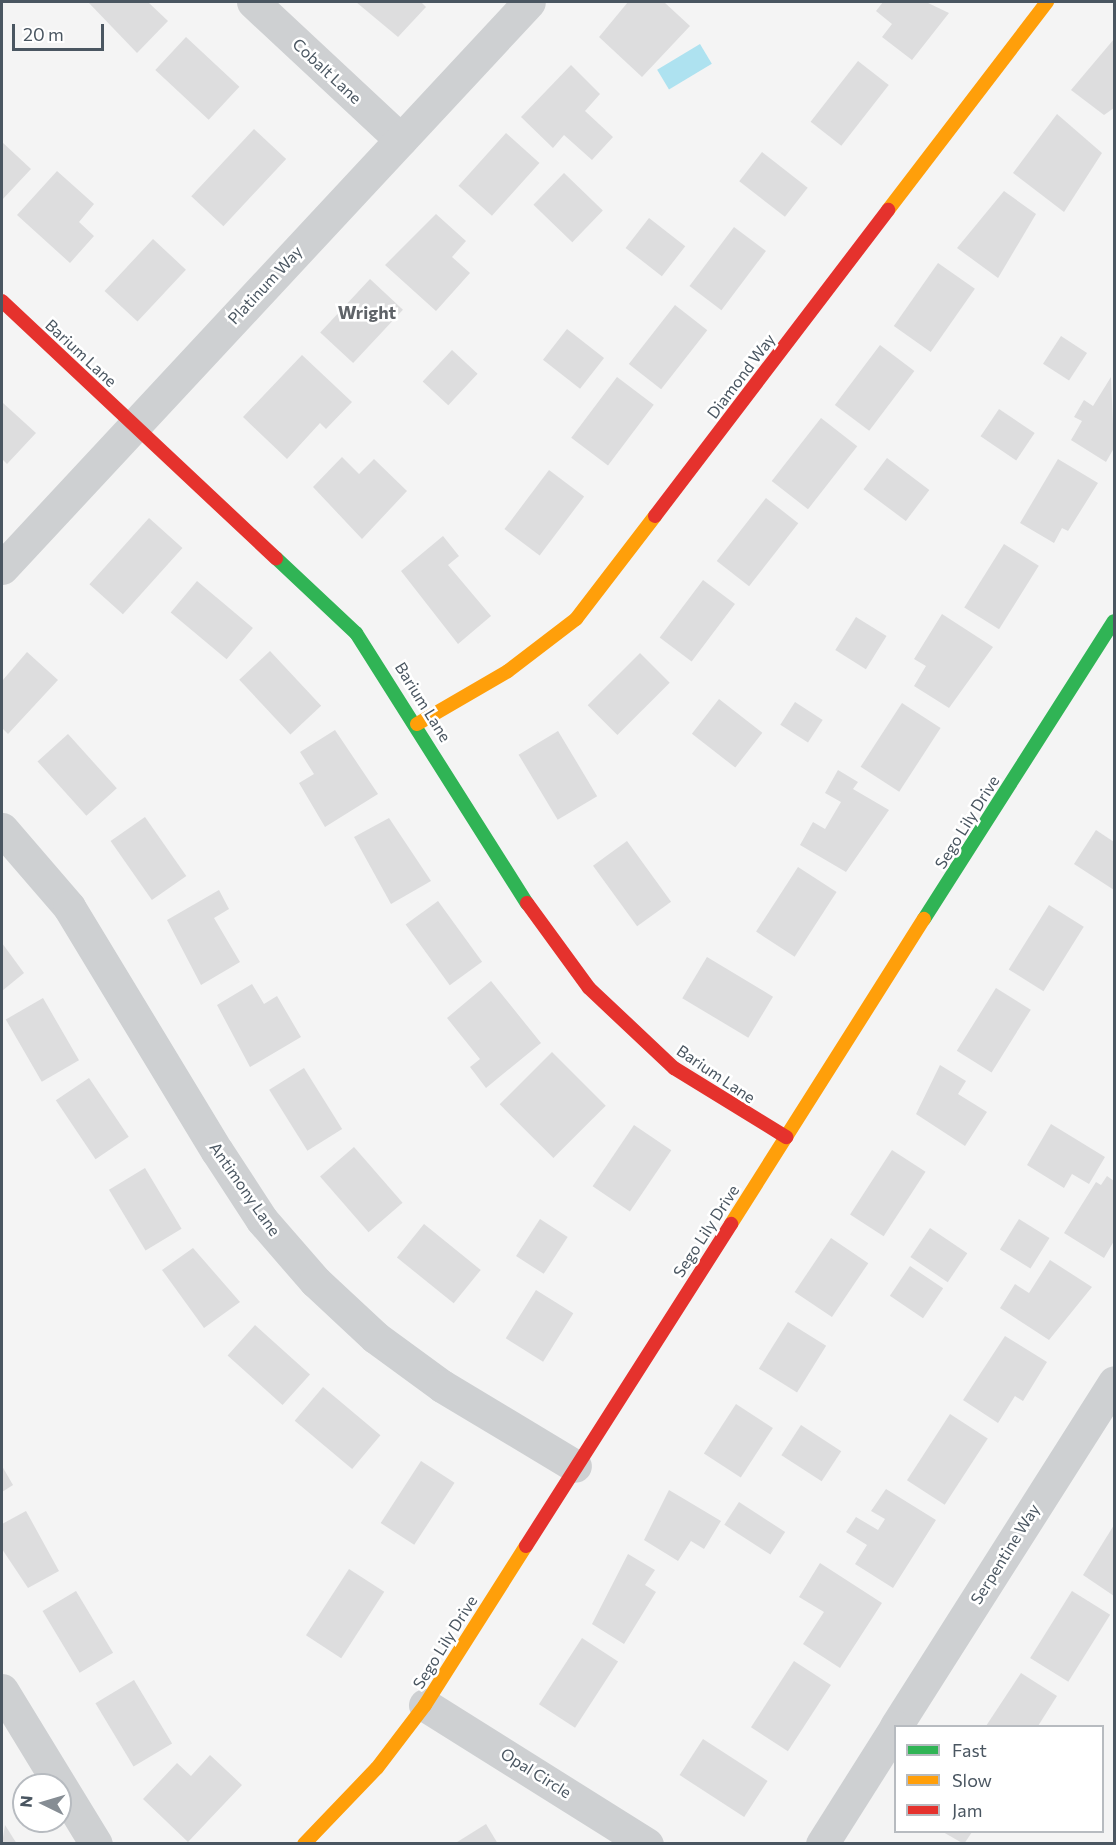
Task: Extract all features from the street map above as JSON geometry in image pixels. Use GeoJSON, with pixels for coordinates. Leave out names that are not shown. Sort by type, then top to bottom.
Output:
{"type":"FeatureCollection","features":[{"type":"Feature","properties":{"kind":"street","name":"Cobalt Lane"},"geometry":{"type":"LineString","coordinates":[[253,2],[400,140]]}},
{"type":"Feature","properties":{"kind":"street","name":"Platinum Way"},"geometry":{"type":"LineString","coordinates":[[2,568],[529,2]]}},
{"type":"Feature","properties":{"kind":"street","name":"Diamond Way"},"geometry":{"type":"LineString","coordinates":[[417,724],[508,671],[576,619],[1047,2]]}},
{"type":"Feature","properties":{"kind":"street","name":"Barium Lane"},"geometry":{"type":"LineString","coordinates":[[2,301],[356,633],[417,724],[522,898],[589,988],[674,1068],[786,1137]]}},
{"type":"Feature","properties":{"kind":"street","name":"Sego Lily Drive"},"geometry":{"type":"LineString","coordinates":[[304,1844],[377,1768],[425,1705],[1114,621]]}},
{"type":"Feature","properties":{"kind":"street","name":"Antimony Lane"},"geometry":{"type":"LineString","coordinates":[[2,829],[69,907],[217,1151],[262,1220],[315,1281],[375,1337],[442,1386],[575,1466]]}},
{"type":"Feature","properties":{"kind":"street","name":"Serpentine Way"},"geometry":{"type":"LineString","coordinates":[[897,1725],[1114,1382]]}},
{"type":"Feature","properties":{"kind":"street"},"geometry":{"type":"LineString","coordinates":[[2,1690],[96,1844]]}},
{"type":"Feature","properties":{"kind":"street","name":"Opal Circle"},"geometry":{"type":"LineString","coordinates":[[425,1705],[647,1844]]}},
{"type":"Feature","properties":{"kind":"street","name":"Serpentine Way"},"geometry":{"type":"LineString","coordinates":[[822,1844],[894,1730]]}},
{"type":"Feature","properties":{"kind":"water"},"geometry":{"type":"Polygon","coordinates":[[[700,44],[712,64],[669,89],[657,70],[700,44]]]}},
{"type":"Feature","properties":{"kind":"building"},"geometry":{"type":"Polygon","coordinates":[[[88,2],[148,2],[168,21],[137,53],[88,2]]]}},
{"type":"Feature","properties":{"kind":"building"},"geometry":{"type":"Polygon","coordinates":[[[356,2],[421,2],[426,7],[398,37],[356,2]]]}},
{"type":"Feature","properties":{"kind":"building"},"geometry":{"type":"Polygon","coordinates":[[[628,2],[664,2],[690,26],[642,77],[599,37],[628,2]]]}},
{"type":"Feature","properties":{"kind":"building"},"geometry":{"type":"Polygon","coordinates":[[[883,2],[926,2],[949,13],[912,60],[882,37],[892,24],[876,11],[883,2]]]}},
{"type":"Feature","properties":{"kind":"building"},"geometry":{"type":"Polygon","coordinates":[[[186,37],[239,87],[209,120],[155,70],[186,37]]]}},
{"type":"Feature","properties":{"kind":"building"},"geometry":{"type":"Polygon","coordinates":[[[1114,39],[1114,108],[1104,115],[1071,90],[1114,39]]]}},
{"type":"Feature","properties":{"kind":"building"},"geometry":{"type":"Polygon","coordinates":[[[858,61],[889,85],[841,146],[811,122],[858,61]]]}},
{"type":"Feature","properties":{"kind":"building"},"geometry":{"type":"Polygon","coordinates":[[[571,65],[600,94],[585,111],[613,137],[592,160],[564,135],[553,148],[521,117],[571,65]]]}},
{"type":"Feature","properties":{"kind":"building"},"geometry":{"type":"Polygon","coordinates":[[[1057,114],[1102,153],[1064,212],[1013,173],[1057,114]]]}},
{"type":"Feature","properties":{"kind":"building"},"geometry":{"type":"Polygon","coordinates":[[[254,129],[286,159],[223,226],[191,196],[254,129]]]}},
{"type":"Feature","properties":{"kind":"building"},"geometry":{"type":"Polygon","coordinates":[[[506,133],[539,163],[492,216],[458,186],[506,133]]]}},
{"type":"Feature","properties":{"kind":"building"},"geometry":{"type":"Polygon","coordinates":[[[2,142],[31,169],[2,200],[2,142]]]}},
{"type":"Feature","properties":{"kind":"building"},"geometry":{"type":"Polygon","coordinates":[[[762,152],[808,188],[785,217],[739,181],[762,152]]]}},
{"type":"Feature","properties":{"kind":"building"},"geometry":{"type":"Polygon","coordinates":[[[57,171],[94,204],[79,222],[94,236],[70,263],[17,215],[57,171]]]}},
{"type":"Feature","properties":{"kind":"building"},"geometry":{"type":"Polygon","coordinates":[[[564,173],[603,211],[572,242],[533,205],[564,173]]]}},
{"type":"Feature","properties":{"kind":"building"},"geometry":{"type":"Polygon","coordinates":[[[1004,191],[1036,214],[998,278],[957,248],[1004,191]]]}},
{"type":"Feature","properties":{"kind":"building"},"geometry":{"type":"Polygon","coordinates":[[[436,214],[466,241],[452,257],[470,273],[436,311],[385,265],[436,214]]]}},
{"type":"Feature","properties":{"kind":"building"},"geometry":{"type":"Polygon","coordinates":[[[649,218],[685,246],[662,276],[626,248],[649,218]]]}},
{"type":"Feature","properties":{"kind":"building"},"geometry":{"type":"Polygon","coordinates":[[[734,227],[766,251],[721,310],[689,286],[734,227]]]}},
{"type":"Feature","properties":{"kind":"building"},"geometry":{"type":"Polygon","coordinates":[[[153,239],[186,270],[137,322],[105,291],[153,239]]]}},
{"type":"Feature","properties":{"kind":"building"},"geometry":{"type":"Polygon","coordinates":[[[938,263],[975,289],[931,352],[894,326],[938,263]]]}},
{"type":"Feature","properties":{"kind":"building"},"geometry":{"type":"Polygon","coordinates":[[[370,279],[403,310],[353,363],[320,332],[370,279]]]}},
{"type":"Feature","properties":{"kind":"building"},"geometry":{"type":"Polygon","coordinates":[[[675,305],[707,330],[661,389],[629,364],[675,305]]]}},
{"type":"Feature","properties":{"kind":"building"},"geometry":{"type":"Polygon","coordinates":[[[567,329],[604,358],[580,389],[543,360],[567,329]]]}},
{"type":"Feature","properties":{"kind":"building"},"geometry":{"type":"Polygon","coordinates":[[[1061,336],[1087,353],[1069,381],[1043,364],[1061,336]]]}},
{"type":"Feature","properties":{"kind":"building"},"geometry":{"type":"Polygon","coordinates":[[[880,345],[914,371],[869,431],[835,405],[880,345]]]}},
{"type":"Feature","properties":{"kind":"building"},"geometry":{"type":"Polygon","coordinates":[[[452,350],[478,374],[448,405],[423,381],[452,350]]]}},
{"type":"Feature","properties":{"kind":"building"},"geometry":{"type":"Polygon","coordinates":[[[302,355],[352,402],[326,429],[320,423],[287,459],[243,417],[302,355]]]}},
{"type":"Feature","properties":{"kind":"building"},"geometry":{"type":"Polygon","coordinates":[[[617,377],[654,405],[608,465],[571,438],[617,377]]]}},
{"type":"Feature","properties":{"kind":"building"},"geometry":{"type":"Polygon","coordinates":[[[1111,377],[1114,448],[1106,462],[1071,440],[1082,421],[1074,417],[1084,400],[1093,406],[1111,377]]]}},
{"type":"Feature","properties":{"kind":"building"},"geometry":{"type":"Polygon","coordinates":[[[3,403],[36,433],[7,464],[2,459],[3,403]]]}},
{"type":"Feature","properties":{"kind":"building"},"geometry":{"type":"Polygon","coordinates":[[[999,409],[1035,433],[1016,460],[981,436],[999,409]]]}},
{"type":"Feature","properties":{"kind":"building"},"geometry":{"type":"Polygon","coordinates":[[[821,418],[857,446],[808,509],[772,481],[821,418]]]}},
{"type":"Feature","properties":{"kind":"building"},"geometry":{"type":"Polygon","coordinates":[[[342,457],[359,474],[374,459],[407,491],[362,539],[313,487],[342,457]]]}},
{"type":"Feature","properties":{"kind":"building"},"geometry":{"type":"Polygon","coordinates":[[[887,458],[929,490],[906,521],[864,489],[887,458]]]}},
{"type":"Feature","properties":{"kind":"building"},"geometry":{"type":"Polygon","coordinates":[[[1058,459],[1098,483],[1068,531],[1062,528],[1054,543],[1020,523],[1058,459]]]}},
{"type":"Feature","properties":{"kind":"building"},"geometry":{"type":"Polygon","coordinates":[[[549,470],[584,496],[540,556],[504,529],[549,470]]]}},
{"type":"Feature","properties":{"kind":"building"},"geometry":{"type":"Polygon","coordinates":[[[766,498],[798,523],[749,586],[717,561],[766,498]]]}},
{"type":"Feature","properties":{"kind":"building"},"geometry":{"type":"Polygon","coordinates":[[[149,518],[182,548],[123,614],[89,584],[149,518]]]}},
{"type":"Feature","properties":{"kind":"building"},"geometry":{"type":"Polygon","coordinates":[[[443,536],[459,556],[448,565],[491,616],[458,644],[401,571],[443,536]]]}},
{"type":"Feature","properties":{"kind":"building"},"geometry":{"type":"Polygon","coordinates":[[[1004,544],[1039,566],[999,629],[964,608],[1004,544]]]}},
{"type":"Feature","properties":{"kind":"building"},"geometry":{"type":"Polygon","coordinates":[[[703,580],[735,604],[692,662],[660,638],[703,580]]]}},
{"type":"Feature","properties":{"kind":"building"},"geometry":{"type":"Polygon","coordinates":[[[197,581],[253,628],[227,659],[171,612],[197,581]]]}},
{"type":"Feature","properties":{"kind":"building"},"geometry":{"type":"Polygon","coordinates":[[[942,614],[993,647],[949,708],[914,686],[926,666],[914,659],[942,614]]]}},
{"type":"Feature","properties":{"kind":"building"},"geometry":{"type":"Polygon","coordinates":[[[856,617],[887,636],[866,669],[835,650],[856,617]]]}},
{"type":"Feature","properties":{"kind":"building"},"geometry":{"type":"Polygon","coordinates":[[[270,651],[321,706],[290,734],[239,680],[270,651]]]}},
{"type":"Feature","properties":{"kind":"building"},"geometry":{"type":"Polygon","coordinates":[[[27,652],[58,680],[8,734],[2,728],[2,681],[27,652]]]}},
{"type":"Feature","properties":{"kind":"building"},"geometry":{"type":"Polygon","coordinates":[[[640,653],[670,683],[617,735],[588,705],[640,653]]]}},
{"type":"Feature","properties":{"kind":"building"},"geometry":{"type":"Polygon","coordinates":[[[719,699],[762,733],[735,768],[692,734],[719,699]]]}},
{"type":"Feature","properties":{"kind":"building"},"geometry":{"type":"Polygon","coordinates":[[[795,702],[823,720],[808,743],[780,725],[795,702]]]}},
{"type":"Feature","properties":{"kind":"building"},"geometry":{"type":"Polygon","coordinates":[[[902,703],[941,728],[899,792],[861,767],[902,703]]]}},
{"type":"Feature","properties":{"kind":"building"},"geometry":{"type":"Polygon","coordinates":[[[335,730],[378,794],[325,827],[299,783],[314,774],[300,752],[335,730]]]}},
{"type":"Feature","properties":{"kind":"building"},"geometry":{"type":"Polygon","coordinates":[[[558,731],[597,796],[558,820],[519,755],[558,731]]]}},
{"type":"Feature","properties":{"kind":"building"},"geometry":{"type":"Polygon","coordinates":[[[68,734],[117,788],[86,816],[38,761],[68,734]]]}},
{"type":"Feature","properties":{"kind":"building"},"geometry":{"type":"Polygon","coordinates":[[[838,770],[858,782],[853,789],[889,810],[846,872],[800,845],[813,822],[825,829],[841,802],[825,793],[838,770]]]}},
{"type":"Feature","properties":{"kind":"building"},"geometry":{"type":"Polygon","coordinates":[[[145,817],[186,876],[152,900],[111,841],[145,817]]]}},
{"type":"Feature","properties":{"kind":"building"},"geometry":{"type":"Polygon","coordinates":[[[389,818],[431,881],[391,904],[354,837],[389,818]]]}},
{"type":"Feature","properties":{"kind":"building"},"geometry":{"type":"Polygon","coordinates":[[[1096,830],[1114,842],[1114,890],[1074,864],[1096,830]]]}},
{"type":"Feature","properties":{"kind":"building"},"geometry":{"type":"Polygon","coordinates":[[[627,841],[671,902],[637,926],[593,866],[627,841]]]}},
{"type":"Feature","properties":{"kind":"building"},"geometry":{"type":"Polygon","coordinates":[[[798,867],[837,892],[795,957],[756,932],[798,867]]]}},
{"type":"Feature","properties":{"kind":"building"},"geometry":{"type":"Polygon","coordinates":[[[219,890],[229,909],[214,918],[240,962],[201,985],[167,920],[219,890]]]}},
{"type":"Feature","properties":{"kind":"building"},"geometry":{"type":"Polygon","coordinates":[[[438,901],[482,962],[450,985],[406,925],[438,901]]]}},
{"type":"Feature","properties":{"kind":"building"},"geometry":{"type":"Polygon","coordinates":[[[1049,905],[1084,927],[1043,991],[1009,969],[1049,905]]]}},
{"type":"Feature","properties":{"kind":"building"},"geometry":{"type":"Polygon","coordinates":[[[2,943],[24,973],[2,991],[2,943]]]}},
{"type":"Feature","properties":{"kind":"building"},"geometry":{"type":"Polygon","coordinates":[[[707,957],[773,997],[748,1038],[682,998],[707,957]]]}},
{"type":"Feature","properties":{"kind":"building"},"geometry":{"type":"Polygon","coordinates":[[[491,981],[541,1043],[486,1088],[470,1067],[480,1059],[447,1018],[491,981]]]}},
{"type":"Feature","properties":{"kind":"building"},"geometry":{"type":"Polygon","coordinates":[[[252,984],[264,1004],[277,996],[301,1037],[250,1067],[217,1005],[252,984]]]}},
{"type":"Feature","properties":{"kind":"building"},"geometry":{"type":"Polygon","coordinates":[[[996,988],[1031,1010],[992,1072],[957,1051],[996,988]]]}},
{"type":"Feature","properties":{"kind":"building"},"geometry":{"type":"Polygon","coordinates":[[[43,998],[79,1060],[42,1082],[6,1020],[43,998]]]}},
{"type":"Feature","properties":{"kind":"building"},"geometry":{"type":"Polygon","coordinates":[[[552,1052],[606,1106],[553,1158],[500,1104],[552,1052]]]}},
{"type":"Feature","properties":{"kind":"building"},"geometry":{"type":"Polygon","coordinates":[[[940,1065],[966,1081],[958,1094],[987,1112],[965,1146],[916,1114],[940,1065]]]}},
{"type":"Feature","properties":{"kind":"building"},"geometry":{"type":"Polygon","coordinates":[[[304,1068],[342,1129],[307,1151],[269,1090],[304,1068]]]}},
{"type":"Feature","properties":{"kind":"building"},"geometry":{"type":"Polygon","coordinates":[[[89,1078],[129,1137],[96,1159],[56,1100],[89,1078]]]}},
{"type":"Feature","properties":{"kind":"building"},"geometry":{"type":"Polygon","coordinates":[[[1051,1124],[1105,1157],[1089,1184],[1072,1174],[1064,1188],[1027,1165],[1051,1124]]]}},
{"type":"Feature","properties":{"kind":"building"},"geometry":{"type":"Polygon","coordinates":[[[634,1125],[671,1150],[630,1212],[593,1186],[634,1125]]]}},
{"type":"Feature","properties":{"kind":"building"},"geometry":{"type":"Polygon","coordinates":[[[354,1147],[403,1203],[369,1232],[320,1177],[354,1147]]]}},
{"type":"Feature","properties":{"kind":"building"},"geometry":{"type":"Polygon","coordinates":[[[892,1150],[926,1172],[884,1236],[850,1215],[892,1150]]]}},
{"type":"Feature","properties":{"kind":"building"},"geometry":{"type":"Polygon","coordinates":[[[145,1168],[182,1229],[146,1250],[109,1190],[145,1168]]]}},
{"type":"Feature","properties":{"kind":"building"},"geometry":{"type":"Polygon","coordinates":[[[1107,1176],[1114,1181],[1114,1241],[1104,1258],[1064,1233],[1096,1182],[1101,1185],[1107,1176]]]}},
{"type":"Feature","properties":{"kind":"building"},"geometry":{"type":"Polygon","coordinates":[[[540,1219],[568,1237],[544,1274],[516,1256],[540,1219]]]}},
{"type":"Feature","properties":{"kind":"building"},"geometry":{"type":"Polygon","coordinates":[[[1019,1219],[1050,1238],[1030,1269],[1000,1250],[1019,1219]]]}},
{"type":"Feature","properties":{"kind":"building"},"geometry":{"type":"Polygon","coordinates":[[[424,1224],[481,1270],[454,1303],[397,1257],[424,1224]]]}},
{"type":"Feature","properties":{"kind":"building"},"geometry":{"type":"Polygon","coordinates":[[[930,1228],[967,1253],[948,1282],[910,1257],[930,1228]]]}},
{"type":"Feature","properties":{"kind":"building"},"geometry":{"type":"Polygon","coordinates":[[[831,1238],[868,1263],[832,1317],[795,1292],[831,1238]]]}},
{"type":"Feature","properties":{"kind":"building"},"geometry":{"type":"Polygon","coordinates":[[[193,1248],[240,1302],[204,1328],[162,1270],[193,1248]]]}},
{"type":"Feature","properties":{"kind":"building"},"geometry":{"type":"Polygon","coordinates":[[[1050,1260],[1092,1287],[1049,1340],[1000,1308],[1015,1284],[1029,1293],[1050,1260]]]}},
{"type":"Feature","properties":{"kind":"building"},"geometry":{"type":"Polygon","coordinates":[[[910,1266],[943,1288],[923,1318],[890,1296],[910,1266]]]}},
{"type":"Feature","properties":{"kind":"building"},"geometry":{"type":"Polygon","coordinates":[[[536,1290],[573,1313],[543,1362],[506,1338],[536,1290]]]}},
{"type":"Feature","properties":{"kind":"building"},"geometry":{"type":"Polygon","coordinates":[[[788,1322],[826,1346],[797,1392],[759,1369],[788,1322]]]}},
{"type":"Feature","properties":{"kind":"building"},"geometry":{"type":"Polygon","coordinates":[[[255,1325],[310,1375],[283,1405],[228,1355],[255,1325]]]}},
{"type":"Feature","properties":{"kind":"building"},"geometry":{"type":"Polygon","coordinates":[[[1005,1336],[1047,1362],[1023,1401],[1015,1396],[998,1423],[963,1400],[1005,1336]]]}},
{"type":"Feature","properties":{"kind":"building"},"geometry":{"type":"Polygon","coordinates":[[[323,1387],[380,1435],[352,1469],[295,1421],[323,1387]]]}},
{"type":"Feature","properties":{"kind":"building"},"geometry":{"type":"Polygon","coordinates":[[[736,1404],[773,1428],[741,1477],[704,1453],[736,1404]]]}},
{"type":"Feature","properties":{"kind":"building"},"geometry":{"type":"Polygon","coordinates":[[[950,1414],[988,1439],[945,1505],[907,1480],[950,1414]]]}},
{"type":"Feature","properties":{"kind":"building"},"geometry":{"type":"Polygon","coordinates":[[[801,1425],[841,1451],[822,1481],[781,1455],[801,1425]]]}},
{"type":"Feature","properties":{"kind":"building"},"geometry":{"type":"Polygon","coordinates":[[[421,1461],[455,1483],[414,1545],[381,1523],[421,1461]]]}},
{"type":"Feature","properties":{"kind":"building"},"geometry":{"type":"Polygon","coordinates":[[[2,1466],[13,1485],[2,1492],[2,1466]]]}},
{"type":"Feature","properties":{"kind":"building"},"geometry":{"type":"Polygon","coordinates":[[[886,1489],[936,1520],[893,1588],[855,1564],[867,1545],[846,1532],[856,1517],[878,1530],[885,1519],[871,1511],[886,1489]]]}},
{"type":"Feature","properties":{"kind":"building"},"geometry":{"type":"Polygon","coordinates":[[[669,1490],[721,1521],[704,1549],[691,1541],[678,1561],[644,1540],[669,1490]]]}},
{"type":"Feature","properties":{"kind":"building"},"geometry":{"type":"Polygon","coordinates":[[[739,1502],[785,1532],[770,1555],[724,1525],[739,1502]]]}},
{"type":"Feature","properties":{"kind":"building"},"geometry":{"type":"Polygon","coordinates":[[[26,1511],[59,1571],[28,1588],[2,1549],[2,1524],[26,1511]]]}},
{"type":"Feature","properties":{"kind":"building"},"geometry":{"type":"Polygon","coordinates":[[[1114,1525],[1114,1596],[1083,1575],[1114,1525]]]}},
{"type":"Feature","properties":{"kind":"building"},"geometry":{"type":"Polygon","coordinates":[[[628,1554],[655,1570],[645,1585],[656,1592],[624,1644],[592,1624],[628,1554]]]}},
{"type":"Feature","properties":{"kind":"building"},"geometry":{"type":"Polygon","coordinates":[[[820,1563],[882,1603],[840,1668],[803,1644],[824,1612],[799,1597],[820,1563]]]}},
{"type":"Feature","properties":{"kind":"building"},"geometry":{"type":"Polygon","coordinates":[[[349,1569],[384,1592],[341,1658],[306,1635],[349,1569]]]}},
{"type":"Feature","properties":{"kind":"building"},"geometry":{"type":"Polygon","coordinates":[[[76,1591],[113,1653],[80,1673],[43,1611],[76,1591]]]}},
{"type":"Feature","properties":{"kind":"building"},"geometry":{"type":"Polygon","coordinates":[[[1072,1591],[1110,1615],[1068,1682],[1030,1658],[1072,1591]]]}},
{"type":"Feature","properties":{"kind":"building"},"geometry":{"type":"Polygon","coordinates":[[[582,1638],[618,1661],[575,1728],[539,1704],[582,1638]]]}},
{"type":"Feature","properties":{"kind":"building"},"geometry":{"type":"Polygon","coordinates":[[[794,1661],[831,1685],[788,1751],[751,1727],[794,1661]]]}},
{"type":"Feature","properties":{"kind":"building"},"geometry":{"type":"Polygon","coordinates":[[[1021,1673],[1057,1696],[1039,1725],[987,1725],[1021,1673]]]}},
{"type":"Feature","properties":{"kind":"building"},"geometry":{"type":"Polygon","coordinates":[[[134,1680],[172,1743],[134,1767],[95,1703],[134,1680]]]}},
{"type":"Feature","properties":{"kind":"building"},"geometry":{"type":"Polygon","coordinates":[[[703,1739],[768,1781],[744,1817],[680,1775],[703,1739]]]}},
{"type":"Feature","properties":{"kind":"building"},"geometry":{"type":"Polygon","coordinates":[[[210,1755],[242,1785],[188,1842],[143,1799],[177,1763],[191,1776],[210,1755]]]}},
{"type":"Feature","properties":{"kind":"building"},"geometry":{"type":"Polygon","coordinates":[[[486,1824],[498,1844],[454,1844],[486,1824]]]}},
{"type":"Feature","properties":{"kind":"building"},"geometry":{"type":"Polygon","coordinates":[[[5,1825],[17,1844],[2,1844],[5,1825]]]}},
{"type":"Feature","properties":{"kind":"building"},"geometry":{"type":"Polygon","coordinates":[[[945,1833],[971,1833],[964,1844],[945,1833]]]}},
{"type":"Feature","properties":{"kind":"traffic: fast"},"geometry":{"type":"LineString","coordinates":[[276,558],[356,633],[527,903]]}},
{"type":"Feature","properties":{"kind":"traffic: fast"},"geometry":{"type":"LineString","coordinates":[[924,919],[1114,621]]}},
{"type":"Feature","properties":{"kind":"traffic: slow"},"geometry":{"type":"LineString","coordinates":[[888,210],[1047,2]]}},
{"type":"Feature","properties":{"kind":"traffic: slow"},"geometry":{"type":"LineString","coordinates":[[417,724],[508,671],[576,619],[655,516]]}},
{"type":"Feature","properties":{"kind":"traffic: slow"},"geometry":{"type":"LineString","coordinates":[[731,1224],[924,919]]}},
{"type":"Feature","properties":{"kind":"traffic: slow"},"geometry":{"type":"LineString","coordinates":[[304,1844],[377,1768],[425,1705],[526,1546]]}},
{"type":"Feature","properties":{"kind":"traffic: jam"},"geometry":{"type":"LineString","coordinates":[[655,516],[888,210]]}},
{"type":"Feature","properties":{"kind":"traffic: jam"},"geometry":{"type":"LineString","coordinates":[[2,301],[276,558]]}},
{"type":"Feature","properties":{"kind":"traffic: jam"},"geometry":{"type":"LineString","coordinates":[[527,903],[589,988],[674,1068],[786,1137]]}},
{"type":"Feature","properties":{"kind":"traffic: jam"},"geometry":{"type":"LineString","coordinates":[[526,1546],[731,1224]]}},
{"type":"Feature","properties":{"kind":"district","name":"Wright"},"geometry":{"type":"Point","coordinates":[367,312]}}]}
